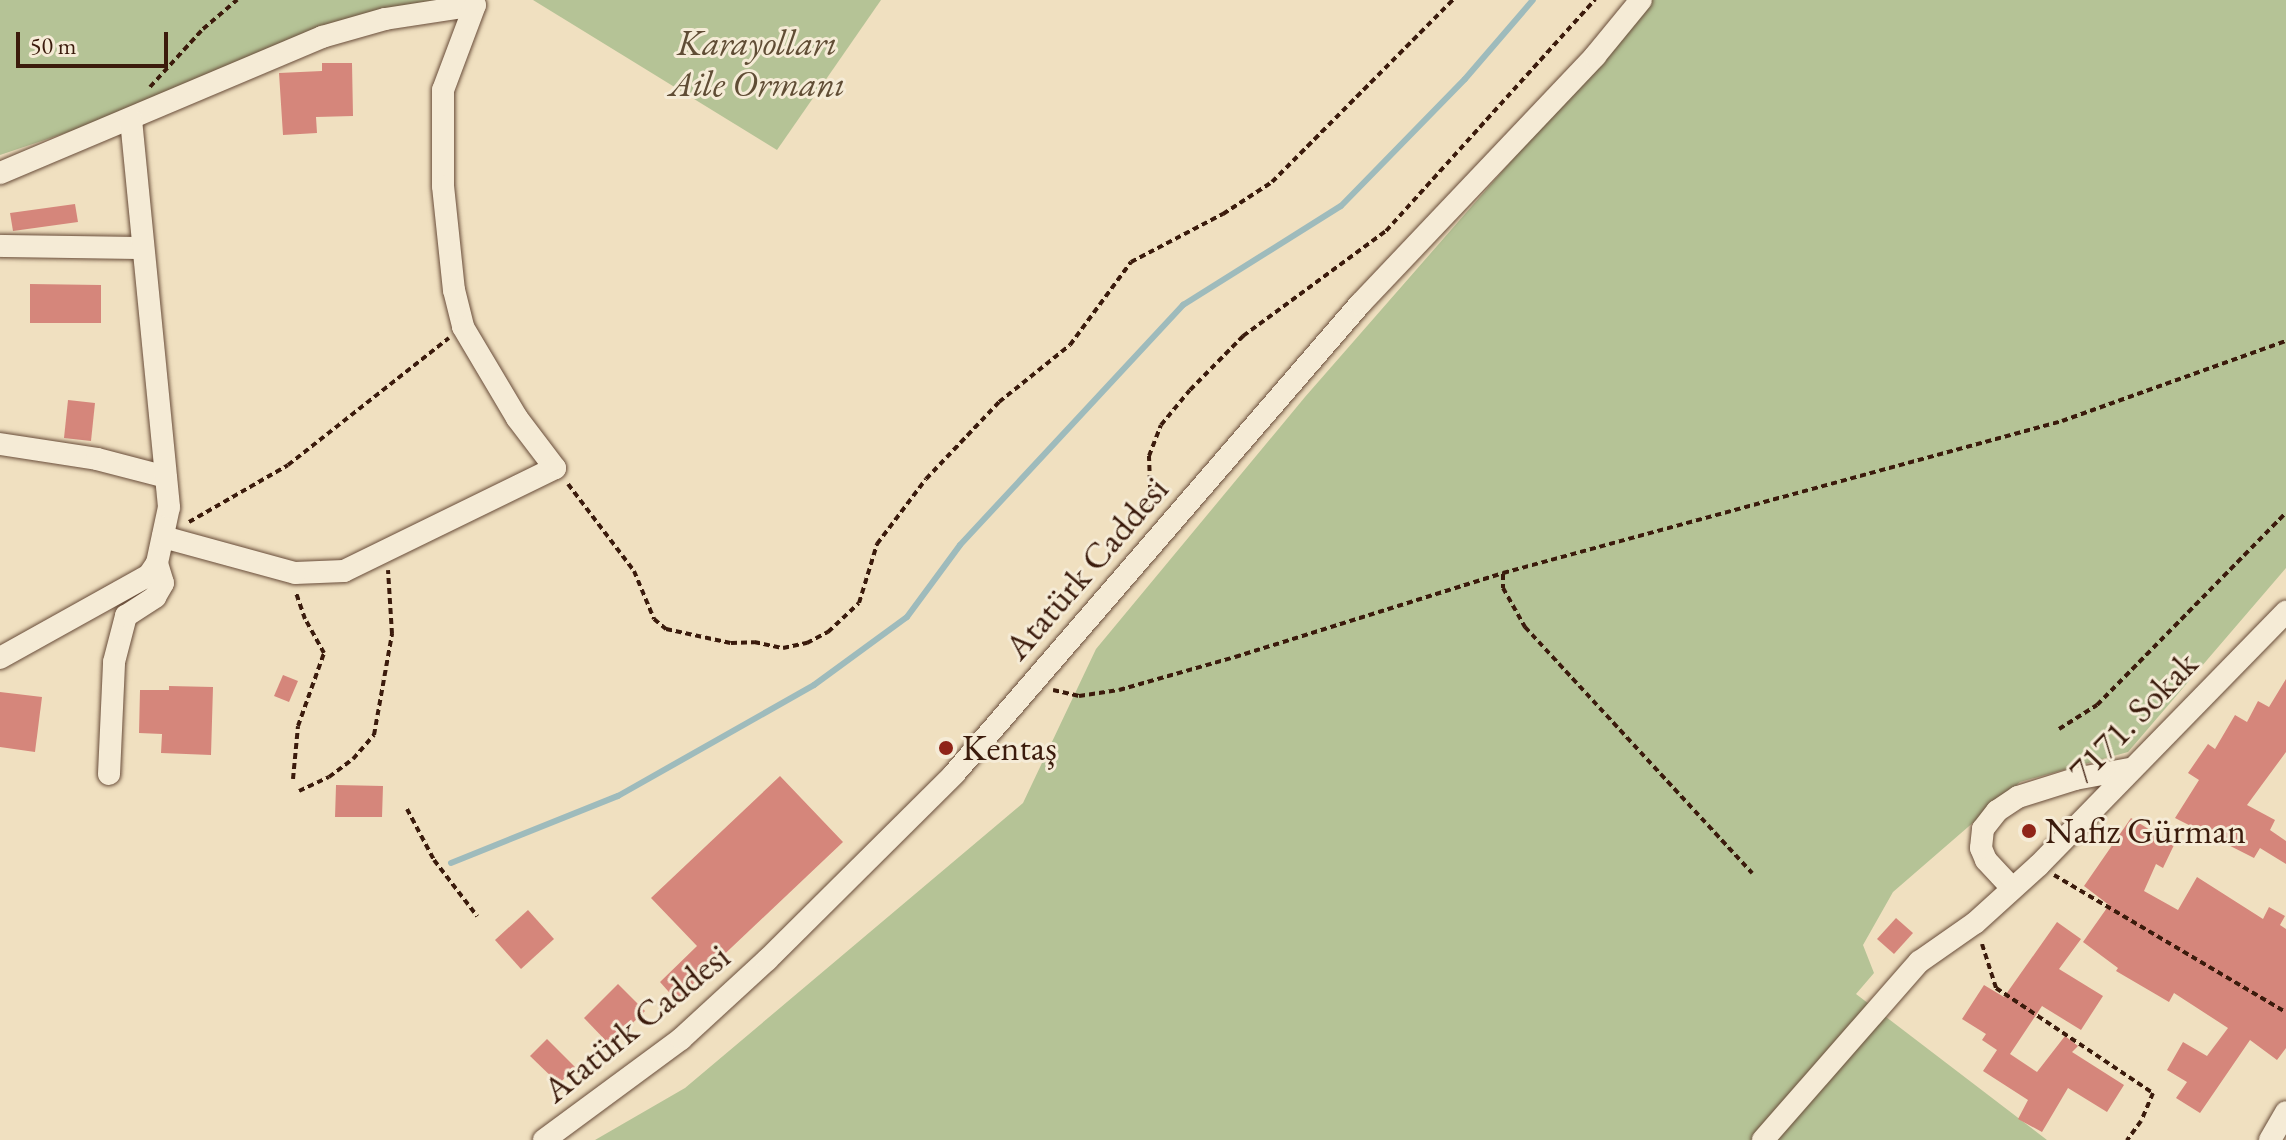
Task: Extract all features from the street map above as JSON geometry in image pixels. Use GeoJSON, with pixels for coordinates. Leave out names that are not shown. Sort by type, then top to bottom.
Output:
{"type":"FeatureCollection","features":[{"type":"Feature","properties":{"kind":"street","name":"Atatürk Caddesi"},"geometry":{"type":"LineString","coordinates":[[544,1140],[681,1039],[767,960],[954,774],[1360,304],[1595,56],[1641,0]]}},
{"type":"Feature","properties":{"kind":"street"},"geometry":{"type":"LineString","coordinates":[[0,173],[322,37],[385,19],[475,5],[443,90],[443,186],[454,290],[463,327],[517,418],[555,468],[344,571],[295,573],[163,537]]}},
{"type":"Feature","properties":{"kind":"street"},"geometry":{"type":"LineString","coordinates":[[0,658],[149,575],[157,563],[169,507],[131,120]]}},
{"type":"Feature","properties":{"kind":"street"},"geometry":{"type":"LineString","coordinates":[[0,246],[143,248]]}},
{"type":"Feature","properties":{"kind":"street"},"geometry":{"type":"LineString","coordinates":[[0,444],[97,459],[166,477]]}},
{"type":"Feature","properties":{"kind":"street"},"geometry":{"type":"LineString","coordinates":[[109,774],[114,662],[126,616],[155,597],[163,583],[157,563]]}},
{"type":"Feature","properties":{"kind":"street","name":"7171. Sokak"},"geometry":{"type":"LineString","coordinates":[[1763,1140],[1919,962],[1975,923],[2039,865],[2129,769],[2286,612]]}},
{"type":"Feature","properties":{"kind":"street"},"geometry":{"type":"LineString","coordinates":[[2012,888],[1986,860],[1981,848],[1983,829],[1997,811],[2018,797],[2075,779],[2129,769]]}},
{"type":"Feature","properties":{"kind":"street"},"geometry":{"type":"LineString","coordinates":[[2270,1140],[2286,1112]]}},
{"type":"Feature","properties":{"kind":"path"},"geometry":{"type":"LineString","coordinates":[[131,120],[152,85],[203,29],[237,0]]}},
{"type":"Feature","properties":{"kind":"path"},"geometry":{"type":"LineString","coordinates":[[555,468],[634,571],[654,619],[666,629],[688,636],[783,648],[807,643],[828,632],[859,603],[877,544],[926,479],[999,402],[1070,345],[1131,262],[1223,214],[1272,182],[1453,0]]}},
{"type":"Feature","properties":{"kind":"path"},"geometry":{"type":"LineString","coordinates":[[1150,517],[1153,505],[1147,479],[1149,456],[1161,425],[1190,390],[1243,336],[1386,231],[1595,0]]}},
{"type":"Feature","properties":{"kind":"path"},"geometry":{"type":"LineString","coordinates":[[163,537],[288,465],[463,327]]}},
{"type":"Feature","properties":{"kind":"path"},"geometry":{"type":"LineString","coordinates":[[1033,681],[1058,693],[1079,696],[1119,690],[1503,573],[2062,421],[2286,341]]}},
{"type":"Feature","properties":{"kind":"path"},"geometry":{"type":"LineString","coordinates":[[2059,729],[2097,705],[2286,513]]}},
{"type":"Feature","properties":{"kind":"path"},"geometry":{"type":"LineString","coordinates":[[299,791],[329,777],[353,759],[374,735],[392,634],[387,550]]}},
{"type":"Feature","properties":{"kind":"path"},"geometry":{"type":"LineString","coordinates":[[293,779],[298,726],[324,653],[297,600],[295,573]]}},
{"type":"Feature","properties":{"kind":"path"},"geometry":{"type":"LineString","coordinates":[[1503,573],[1503,588],[1525,627],[1752,873]]}},
{"type":"Feature","properties":{"kind":"path"},"geometry":{"type":"LineString","coordinates":[[407,809],[434,860],[477,916]]}},
{"type":"Feature","properties":{"kind":"path"},"geometry":{"type":"LineString","coordinates":[[2039,865],[2192,960],[2286,1012]]}},
{"type":"Feature","properties":{"kind":"path"},"geometry":{"type":"LineString","coordinates":[[1975,923],[1996,988],[2153,1093],[2141,1121],[2127,1140]]}},
{"type":"Feature","properties":{"kind":"green space"},"geometry":{"type":"Polygon","coordinates":[[[0,0],[462,0],[0,155],[0,0]]]}},
{"type":"Feature","properties":{"kind":"green space","name":"Karayolları Aile Ormanı"},"geometry":{"type":"Polygon","coordinates":[[[533,0],[881,0],[777,150],[533,0]]]}},
{"type":"Feature","properties":{"kind":"green space"},"geometry":{"type":"Polygon","coordinates":[[[1652,0],[2286,0],[2286,568],[2128,752],[2020,782],[1893,892],[1863,945],[1874,973],[1856,994],[2047,1140],[595,1140],[685,1088],[1023,803],[1096,649],[1305,397],[1652,0]]]}},
{"type":"Feature","properties":{"kind":"building"},"geometry":{"type":"Polygon","coordinates":[[[322,63],[352,63],[353,116],[316,117],[317,133],[283,135],[279,73],[322,71],[322,63]]]}},
{"type":"Feature","properties":{"kind":"building"},"geometry":{"type":"Polygon","coordinates":[[[75,204],[78,222],[13,231],[10,213],[75,204]]]}},
{"type":"Feature","properties":{"kind":"building"},"geometry":{"type":"Polygon","coordinates":[[[30,284],[101,285],[101,323],[30,323],[30,284]]]}},
{"type":"Feature","properties":{"kind":"building"},"geometry":{"type":"Polygon","coordinates":[[[68,400],[95,403],[91,441],[64,438],[68,400]]]}},
{"type":"Feature","properties":{"kind":"building"},"geometry":{"type":"Polygon","coordinates":[[[283,675],[298,681],[289,702],[274,696],[283,675]]]}},
{"type":"Feature","properties":{"kind":"building"},"geometry":{"type":"Polygon","coordinates":[[[2286,679],[2286,752],[2247,805],[2275,820],[2270,830],[2286,841],[2286,864],[2260,848],[2254,858],[2175,818],[2199,780],[2188,773],[2208,744],[2215,749],[2235,715],[2247,722],[2258,701],[2269,707],[2286,679]]]}},
{"type":"Feature","properties":{"kind":"building"},"geometry":{"type":"Polygon","coordinates":[[[169,686],[213,687],[211,755],[161,753],[162,734],[139,733],[140,690],[169,690],[169,686]]]}},
{"type":"Feature","properties":{"kind":"building"},"geometry":{"type":"Polygon","coordinates":[[[0,692],[42,697],[35,752],[0,747],[0,692]]]}},
{"type":"Feature","properties":{"kind":"building"},"geometry":{"type":"Polygon","coordinates":[[[780,776],[843,842],[676,1000],[660,982],[697,946],[651,898],[780,776]]]}},
{"type":"Feature","properties":{"kind":"building"},"geometry":{"type":"Polygon","coordinates":[[[336,785],[383,786],[382,817],[335,817],[336,785]]]}},
{"type":"Feature","properties":{"kind":"building"},"geometry":{"type":"Polygon","coordinates":[[[2131,818],[2174,845],[2163,868],[2156,864],[2144,891],[2178,910],[2197,877],[2263,919],[2269,907],[2285,916],[2280,925],[2286,929],[2286,1048],[2277,1060],[2250,1040],[2200,1113],[2176,1098],[2187,1082],[2167,1070],[2183,1042],[2207,1056],[2228,1028],[2174,993],[2169,1002],[2116,971],[2118,968],[2083,942],[2109,905],[2084,886],[2131,818]]]}},
{"type":"Feature","properties":{"kind":"building"},"geometry":{"type":"Polygon","coordinates":[[[528,910],[554,939],[521,969],[495,940],[528,910]]]}},
{"type":"Feature","properties":{"kind":"building"},"geometry":{"type":"Polygon","coordinates":[[[1896,918],[1913,933],[1894,954],[1877,939],[1896,918]]]}},
{"type":"Feature","properties":{"kind":"building"},"geometry":{"type":"Polygon","coordinates":[[[2057,922],[2081,939],[2059,969],[2103,996],[2081,1030],[2042,1006],[2010,1054],[2037,1072],[2065,1036],[2078,1046],[2072,1052],[2124,1085],[2107,1112],[2068,1088],[2042,1132],[2018,1119],[2028,1100],[1983,1071],[1997,1050],[1982,1040],[1986,1034],[1962,1019],[1984,985],[2004,997],[2057,922]]]}},
{"type":"Feature","properties":{"kind":"building"},"geometry":{"type":"Polygon","coordinates":[[[618,984],[645,1011],[610,1045],[584,1018],[618,984]]]}},
{"type":"Feature","properties":{"kind":"building"},"geometry":{"type":"Polygon","coordinates":[[[547,1039],[575,1067],[559,1084],[530,1056],[547,1039]]]}},
{"type":"Feature","properties":{"kind":"waterway"},"geometry":{"type":"LineString","coordinates":[[451,863],[618,796],[814,685],[907,617],[960,545],[1183,305],[1341,206],[1465,79],[1533,0]]}},
{"type":"Feature","properties":{"kind":"place","name":"Kentaş"},"geometry":{"type":"Point","coordinates":[946,748]}},
{"type":"Feature","properties":{"kind":"place","name":"Nafiz Gürman"},"geometry":{"type":"Point","coordinates":[2029,831]}}]}
